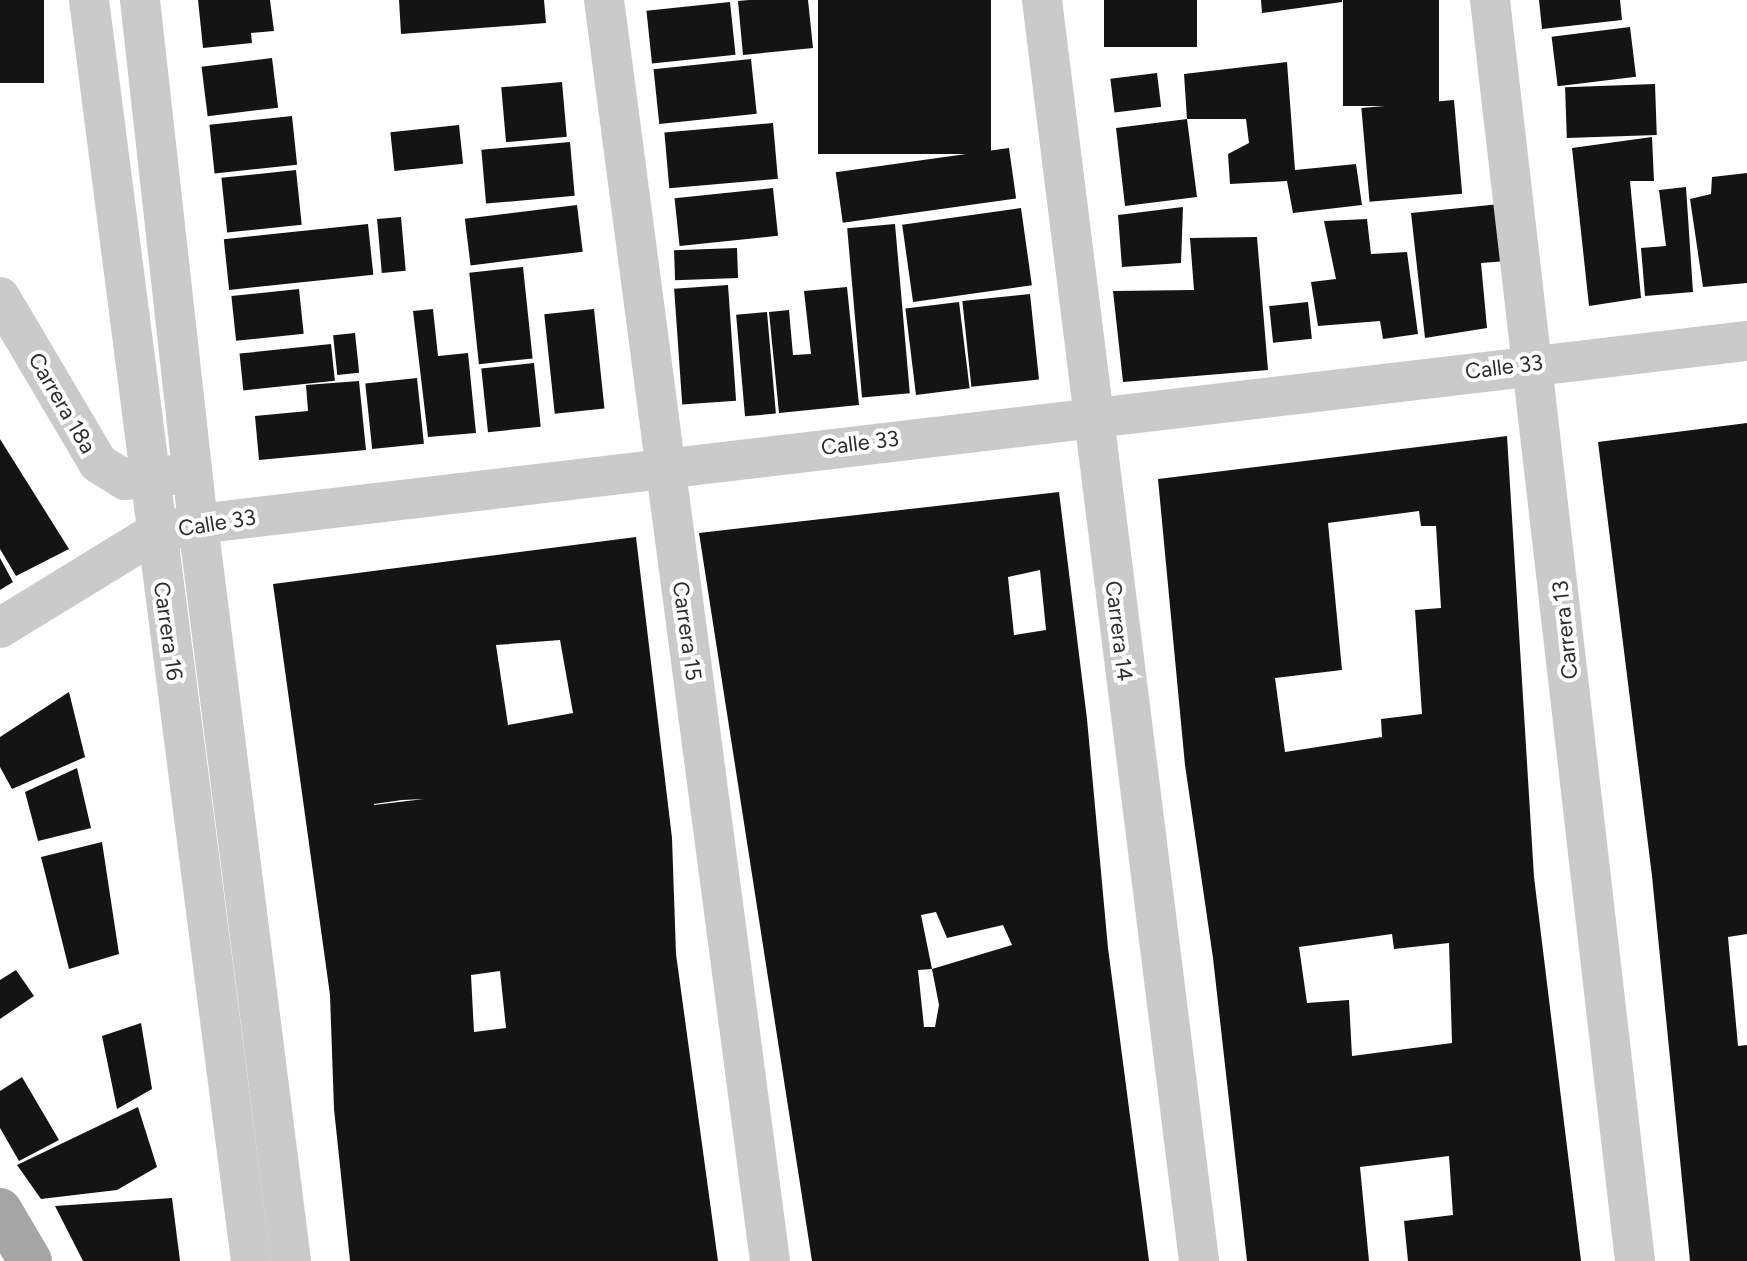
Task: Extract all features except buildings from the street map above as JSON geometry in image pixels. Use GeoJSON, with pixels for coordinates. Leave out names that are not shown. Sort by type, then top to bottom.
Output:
{"type":"FeatureCollection","features":[{"type":"Feature","properties":{"kind":"main road"},"geometry":{"type":"LineString","coordinates":[[0,1210],[30,1261]]}},
{"type":"Feature","properties":{"kind":"street","name":"Carrera 16"},"geometry":{"type":"LineString","coordinates":[[89,0],[155,533],[251,1261]]}},
{"type":"Feature","properties":{"kind":"street","name":"Carrera 16"},"geometry":{"type":"LineString","coordinates":[[140,0],[198,524],[291,1261]]}},
{"type":"Feature","properties":{"kind":"street","name":"Carrera 15"},"geometry":{"type":"LineString","coordinates":[[604,0],[770,1261]]}},
{"type":"Feature","properties":{"kind":"street","name":"Carrera 14"},"geometry":{"type":"LineString","coordinates":[[1042,0],[1199,1261]]}},
{"type":"Feature","properties":{"kind":"street","name":"Carrera 13"},"geometry":{"type":"LineString","coordinates":[[1490,0],[1535,363],[1635,1261]]}},
{"type":"Feature","properties":{"kind":"street","name":"Carrera 18a"},"geometry":{"type":"LineString","coordinates":[[0,297],[98,463],[125,480],[192,471]]}},
{"type":"Feature","properties":{"kind":"street","name":"Calle 33"},"geometry":{"type":"LineString","coordinates":[[0,628],[155,533],[198,524],[1535,363],[1747,341]]}}]}
